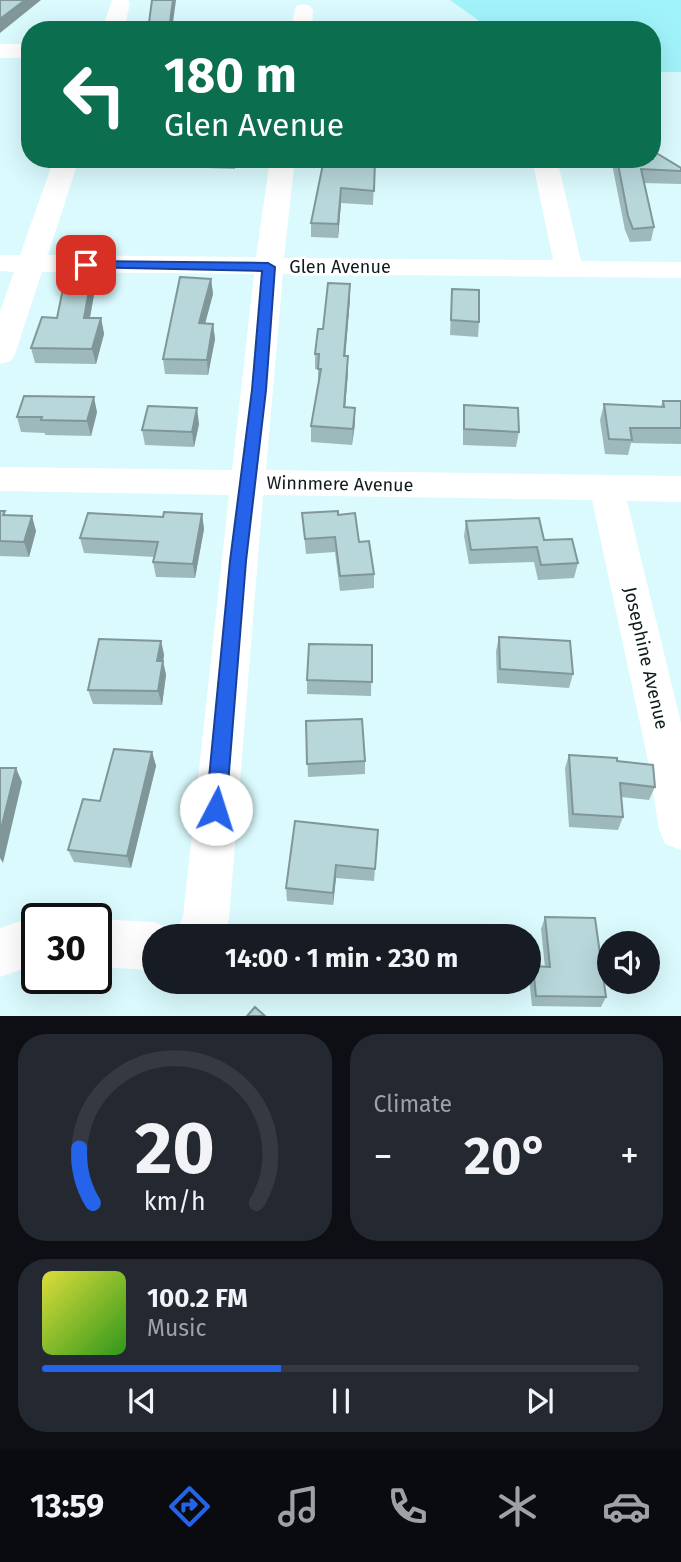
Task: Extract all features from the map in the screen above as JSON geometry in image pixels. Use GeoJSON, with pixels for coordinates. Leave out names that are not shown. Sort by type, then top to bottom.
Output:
{"type":"FeatureCollection","features":[{"type":"Feature","properties":{"kind":"street"},"geometry":{"type":"LineString","coordinates":[[115,21],[120,4]]}},
{"type":"Feature","properties":{"kind":"street"},"geometry":{"type":"LineString","coordinates":[[0,51],[21,51]]}},
{"type":"Feature","properties":{"kind":"street"},"geometry":{"type":"LineString","coordinates":[[0,355],[64,168]]}},
{"type":"Feature","properties":{"kind":"street"},"geometry":{"type":"LineString","coordinates":[[204,924],[247,483],[259,390],[268,267],[282,168]]}},
{"type":"Feature","properties":{"kind":"street"},"geometry":{"type":"LineString","coordinates":[[546,168],[569,269]]}},
{"type":"Feature","properties":{"kind":"street","name":"Glen Avenue"},"geometry":{"type":"LineString","coordinates":[[0,263],[681,270]]}},
{"type":"Feature","properties":{"kind":"street","name":"Winnmere Avenue"},"geometry":{"type":"LineString","coordinates":[[0,479],[681,489]]}},
{"type":"Feature","properties":{"kind":"street","name":"Josephine Avenue"},"geometry":{"type":"LineString","coordinates":[[607,488],[668,756],[681,829]]}},
{"type":"Feature","properties":{"kind":"street"},"geometry":{"type":"LineString","coordinates":[[0,953],[21,944]]}},
{"type":"Feature","properties":{"kind":"street"},"geometry":{"type":"LineString","coordinates":[[112,944],[142,945]]}},
{"type":"Feature","properties":{"kind":"shaded area"},"geometry":{"type":"Polygon","coordinates":[[[450,0],[681,0],[681,72],[661,72],[661,21],[479,21],[450,0]]]}},
{"type":"Feature","properties":{"kind":"building"},"geometry":{"type":"Polygon","coordinates":[[[0,0],[25,0],[0,19],[0,0]]]}},
{"type":"Feature","properties":{"kind":"building"},"geometry":{"type":"Polygon","coordinates":[[[152,0],[173,0],[170,21],[149,21],[152,0]]]}},
{"type":"Feature","properties":{"kind":"building"},"geometry":{"type":"Polygon","coordinates":[[[661,156],[681,168],[681,171],[641,169],[654,227],[633,229],[619,168],[661,168],[661,156]]]}},
{"type":"Feature","properties":{"kind":"building"},"geometry":{"type":"Polygon","coordinates":[[[322,168],[375,168],[374,191],[341,188],[338,224],[311,223],[322,168]]]}},
{"type":"Feature","properties":{"kind":"building"},"geometry":{"type":"Polygon","coordinates":[[[66,274],[92,274],[84,318],[101,318],[92,349],[31,348],[42,317],[57,318],[66,274]]]}},
{"type":"Feature","properties":{"kind":"building"},"geometry":{"type":"Polygon","coordinates":[[[180,277],[211,279],[199,323],[213,324],[207,360],[163,359],[180,277]]]}},
{"type":"Feature","properties":{"kind":"building"},"geometry":{"type":"Polygon","coordinates":[[[328,283],[350,284],[344,356],[348,356],[344,407],[355,408],[353,429],[311,426],[321,369],[318,369],[319,354],[315,354],[318,329],[323,329],[328,283]]]}},
{"type":"Feature","properties":{"kind":"building"},"geometry":{"type":"Polygon","coordinates":[[[452,289],[479,290],[479,322],[451,320],[452,289]]]}},
{"type":"Feature","properties":{"kind":"building"},"geometry":{"type":"Polygon","coordinates":[[[24,396],[94,397],[87,421],[17,417],[24,396]]]}},
{"type":"Feature","properties":{"kind":"building"},"geometry":{"type":"Polygon","coordinates":[[[663,401],[681,401],[681,428],[630,428],[632,440],[609,439],[604,404],[664,407],[663,401]]]}},
{"type":"Feature","properties":{"kind":"building"},"geometry":{"type":"Polygon","coordinates":[[[464,405],[518,408],[519,432],[464,429],[464,405]]]}},
{"type":"Feature","properties":{"kind":"building"},"geometry":{"type":"Polygon","coordinates":[[[148,406],[197,408],[192,432],[142,430],[148,406]]]}},
{"type":"Feature","properties":{"kind":"building"},"geometry":{"type":"Polygon","coordinates":[[[0,511],[5,511],[3,515],[32,516],[24,542],[0,541],[0,511]]]}},
{"type":"Feature","properties":{"kind":"building"},"geometry":{"type":"Polygon","coordinates":[[[338,511],[338,515],[355,513],[359,542],[369,541],[374,574],[340,576],[335,537],[305,539],[302,513],[338,511]]]}},
{"type":"Feature","properties":{"kind":"building"},"geometry":{"type":"Polygon","coordinates":[[[164,512],[202,514],[193,564],[153,562],[158,542],[80,538],[88,513],[163,517],[164,512]]]}},
{"type":"Feature","properties":{"kind":"building"},"geometry":{"type":"Polygon","coordinates":[[[539,518],[544,540],[572,539],[578,563],[541,565],[537,547],[471,550],[466,521],[539,518]]]}},
{"type":"Feature","properties":{"kind":"building"},"geometry":{"type":"Polygon","coordinates":[[[499,637],[570,641],[573,674],[500,669],[499,637]]]}},
{"type":"Feature","properties":{"kind":"building"},"geometry":{"type":"Polygon","coordinates":[[[99,639],[161,641],[157,661],[163,661],[158,691],[88,690],[99,639]]]}},
{"type":"Feature","properties":{"kind":"building"},"geometry":{"type":"Polygon","coordinates":[[[309,644],[372,645],[372,682],[307,680],[309,644]]]}},
{"type":"Feature","properties":{"kind":"building"},"geometry":{"type":"Polygon","coordinates":[[[362,719],[365,761],[307,764],[306,721],[362,719]]]}},
{"type":"Feature","properties":{"kind":"building"},"geometry":{"type":"Polygon","coordinates":[[[114,749],[152,752],[127,856],[68,850],[83,799],[100,801],[114,749]]]}},
{"type":"Feature","properties":{"kind":"building"},"geometry":{"type":"Polygon","coordinates":[[[569,755],[617,758],[617,761],[653,765],[655,787],[620,783],[623,817],[573,814],[569,755]]]}},
{"type":"Feature","properties":{"kind":"building"},"geometry":{"type":"Polygon","coordinates":[[[0,768],[16,768],[0,833],[0,768]]]}},
{"type":"Feature","properties":{"kind":"building"},"geometry":{"type":"Polygon","coordinates":[[[295,821],[378,830],[375,869],[336,865],[333,893],[286,888],[295,821]]]}},
{"type":"Feature","properties":{"kind":"building"},"geometry":{"type":"Polygon","coordinates":[[[545,917],[595,918],[597,994],[606,994],[606,997],[536,996],[541,994],[541,966],[550,967],[545,917]]]}},
{"type":"Feature","properties":{"kind":"building"},"geometry":{"type":"Polygon","coordinates":[[[255,1007],[265,1016],[247,1016],[255,1007]]]}},
{"type":"Feature","properties":{"kind":"route"},"geometry":{"type":"LineString","coordinates":[[86,265],[268,267],[259,390],[238,561],[216,809]]}}]}
